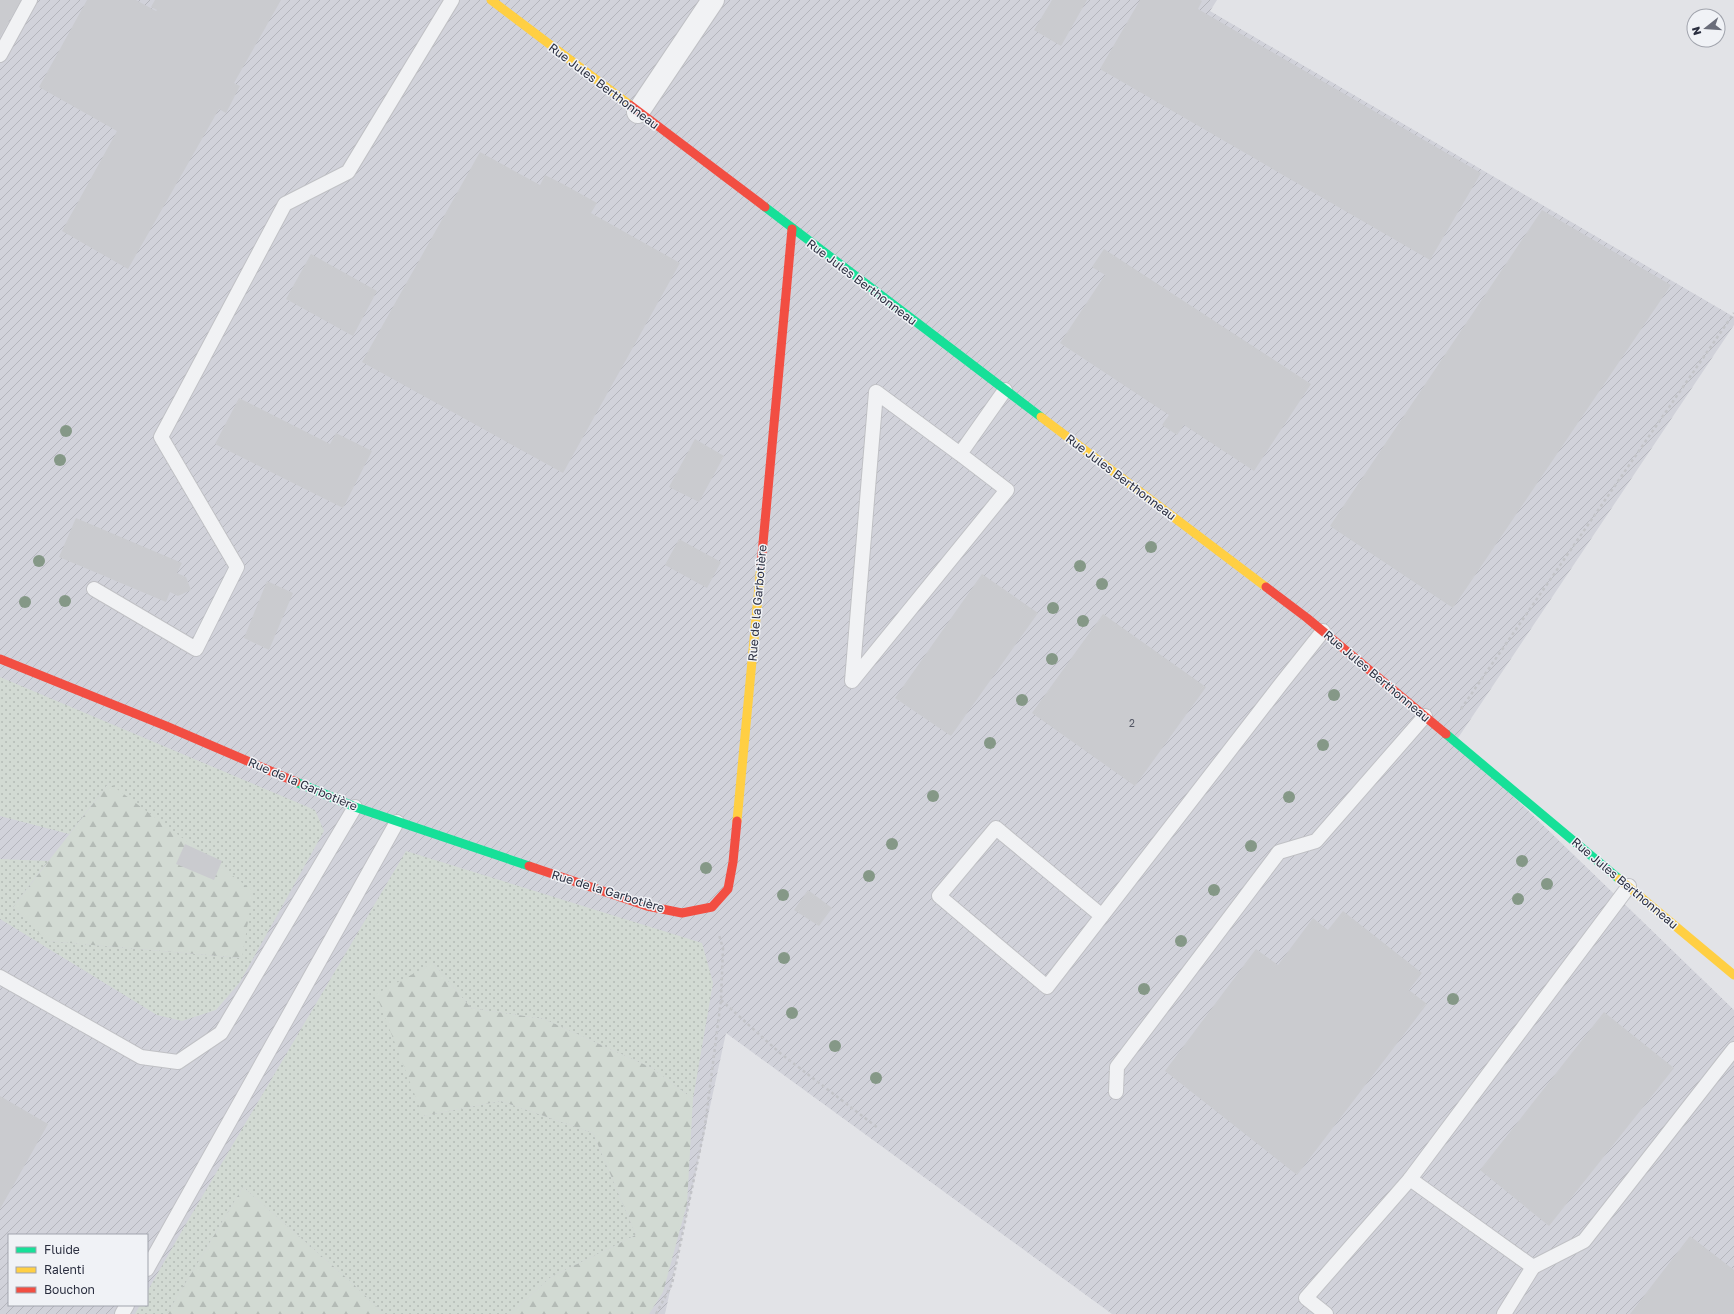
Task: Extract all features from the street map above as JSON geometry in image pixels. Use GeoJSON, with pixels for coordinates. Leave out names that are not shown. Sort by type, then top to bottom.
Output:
{"type":"FeatureCollection","features":[{"type":"Feature","properties":{"kind":"main road","name":"Rue Jules Berthonneau"},"geometry":{"type":"LineString","coordinates":[[492,0],[1323,631],[1734,975]]}},
{"type":"Feature","properties":{"kind":"main road","name":"Rue de la Garbotière"},"geometry":{"type":"LineString","coordinates":[[0,659],[166,726],[355,807],[397,822],[647,906],[682,913],[712,907],[728,890],[733,862],[792,229]]}},
{"type":"Feature","properties":{"kind":"street"},"geometry":{"type":"LineString","coordinates":[[638,112],[712,0]]}},
{"type":"Feature","properties":{"kind":"lane"},"geometry":{"type":"LineString","coordinates":[[0,55],[30,0]]}},
{"type":"Feature","properties":{"kind":"lane"},"geometry":{"type":"LineString","coordinates":[[94,589],[196,649],[237,566],[161,436],[285,204],[348,172],[452,0]]}},
{"type":"Feature","properties":{"kind":"lane"},"geometry":{"type":"LineString","coordinates":[[960,454],[1005,390]]}},
{"type":"Feature","properties":{"kind":"lane"},"geometry":{"type":"LineString","coordinates":[[876,392],[960,454],[1007,490],[852,681],[876,392]]}},
{"type":"Feature","properties":{"kind":"lane"},"geometry":{"type":"LineString","coordinates":[[1102,916],[996,828],[939,896],[1047,987],[1102,916],[1280,684],[1323,631]]}},
{"type":"Feature","properties":{"kind":"lane"},"geometry":{"type":"LineString","coordinates":[[1116,1092],[1117,1067],[1279,852],[1316,841],[1426,716]]}},
{"type":"Feature","properties":{"kind":"lane"},"geometry":{"type":"LineString","coordinates":[[0,977],[141,1057],[178,1062],[221,1034],[355,807]]}},
{"type":"Feature","properties":{"kind":"lane"},"geometry":{"type":"LineString","coordinates":[[148,1267],[397,822]]}},
{"type":"Feature","properties":{"kind":"lane"},"geometry":{"type":"LineString","coordinates":[[1326,1314],[1306,1298],[1410,1179],[1629,886]]}},
{"type":"Feature","properties":{"kind":"lane"},"geometry":{"type":"LineString","coordinates":[[1504,1314],[1532,1267],[1584,1241],[1734,1049]]}},
{"type":"Feature","properties":{"kind":"lane"},"geometry":{"type":"LineString","coordinates":[[1410,1179],[1532,1267]]}},
{"type":"Feature","properties":{"kind":"path"},"geometry":{"type":"LineString","coordinates":[[1445,732],[1734,313]]}},
{"type":"Feature","properties":{"kind":"path"},"geometry":{"type":"LineString","coordinates":[[656,1314],[672,1284],[705,1126],[721,1000],[723,948],[712,907]]}},
{"type":"Feature","properties":{"kind":"path"},"geometry":{"type":"LineString","coordinates":[[721,1000],[780,1053],[878,1128]]}},
{"type":"Feature","properties":{"kind":"shaded area"},"geometry":{"type":"Polygon","coordinates":[[[0,0],[1217,0],[1210,11],[1734,317],[1734,325],[1456,741],[1734,1010],[1734,1314],[1112,1314],[726,1033],[665,1314],[0,1314],[0,0]]]}},
{"type":"Feature","properties":{"kind":"green space"},"geometry":{"type":"Polygon","coordinates":[[[0,677],[315,810],[324,831],[240,982],[216,1010],[182,1021],[157,1015],[0,919],[0,859],[48,861],[13,907],[48,941],[241,958],[109,783],[69,834],[0,816],[0,677]]]}},
{"type":"Feature","properties":{"kind":"green space"},"geometry":{"type":"Polygon","coordinates":[[[109,783],[253,891],[242,958],[47,941],[13,907],[109,783]]]}},
{"type":"Feature","properties":{"kind":"green space"},"geometry":{"type":"Polygon","coordinates":[[[406,851],[702,943],[713,983],[693,1099],[652,1068],[544,1019],[471,1008],[433,963],[423,1116],[501,1101],[593,1133],[636,1235],[551,1277],[510,1314],[384,1314],[350,1281],[243,1187],[167,1314],[135,1314],[139,1306],[148,1306],[148,1290],[406,851]]]}},
{"type":"Feature","properties":{"kind":"green space"},"geometry":{"type":"Polygon","coordinates":[[[433,963],[471,1008],[544,1019],[652,1068],[693,1099],[687,1204],[663,1292],[649,1314],[510,1314],[551,1277],[636,1235],[593,1133],[501,1101],[423,1116],[376,994],[433,963]]]}},
{"type":"Feature","properties":{"kind":"green space"},"geometry":{"type":"Polygon","coordinates":[[[243,1187],[350,1281],[384,1314],[167,1314],[243,1187]]]}},
{"type":"Feature","properties":{"kind":"building"},"geometry":{"type":"Polygon","coordinates":[[[0,0],[21,0],[0,37],[0,0]]]}},
{"type":"Feature","properties":{"kind":"building"},"geometry":{"type":"Polygon","coordinates":[[[87,0],[136,0],[156,11],[157,10],[151,7],[155,0],[281,0],[234,83],[240,86],[226,113],[219,109],[128,269],[62,231],[117,131],[39,87],[87,0]]]}},
{"type":"Feature","properties":{"kind":"building"},"geometry":{"type":"Polygon","coordinates":[[[1052,0],[1087,0],[1061,46],[1034,30],[1052,0]]]}},
{"type":"Feature","properties":{"kind":"building"},"geometry":{"type":"Polygon","coordinates":[[[1140,0],[1202,1],[1198,9],[1481,173],[1430,260],[1100,69],[1140,0]]]}},
{"type":"Feature","properties":{"kind":"building"},"geometry":{"type":"Polygon","coordinates":[[[480,152],[540,185],[545,175],[563,184],[597,203],[591,213],[680,263],[563,473],[362,362],[480,152]]]}},
{"type":"Feature","properties":{"kind":"building"},"geometry":{"type":"Polygon","coordinates":[[[1542,210],[1671,285],[1453,608],[1330,526],[1542,210]]]}},
{"type":"Feature","properties":{"kind":"building"},"geometry":{"type":"Polygon","coordinates":[[[1104,249],[1311,384],[1254,471],[1184,425],[1177,435],[1162,425],[1169,415],[1060,343],[1105,275],[1092,267],[1104,249]]]}},
{"type":"Feature","properties":{"kind":"building"},"geometry":{"type":"Polygon","coordinates":[[[311,254],[377,291],[353,336],[286,299],[311,254]]]}},
{"type":"Feature","properties":{"kind":"building"},"geometry":{"type":"Polygon","coordinates":[[[239,398],[330,444],[336,433],[372,451],[343,508],[215,444],[239,398]]]}},
{"type":"Feature","properties":{"kind":"building"},"geometry":{"type":"Polygon","coordinates":[[[695,439],[724,456],[699,502],[669,487],[695,439]]]}},
{"type":"Feature","properties":{"kind":"building"},"geometry":{"type":"Polygon","coordinates":[[[76,518],[182,563],[177,573],[186,577],[191,590],[178,596],[170,592],[166,602],[59,557],[76,518]]]}},
{"type":"Feature","properties":{"kind":"building"},"geometry":{"type":"Polygon","coordinates":[[[679,539],[721,562],[707,588],[665,565],[679,539]]]}},
{"type":"Feature","properties":{"kind":"building"},"geometry":{"type":"Polygon","coordinates":[[[982,574],[1038,613],[951,736],[895,698],[982,574]]]}},
{"type":"Feature","properties":{"kind":"building"},"geometry":{"type":"Polygon","coordinates":[[[267,581],[293,593],[269,650],[244,638],[267,581]]]}},
{"type":"Feature","properties":{"kind":"building"},"geometry":{"type":"Polygon","coordinates":[[[1103,614],[1206,687],[1135,786],[1032,713],[1103,614]]]}},
{"type":"Feature","properties":{"kind":"building"},"geometry":{"type":"Polygon","coordinates":[[[185,844],[222,861],[214,880],[176,864],[185,844]]]}},
{"type":"Feature","properties":{"kind":"building"},"geometry":{"type":"Polygon","coordinates":[[[808,890],[832,908],[819,926],[794,910],[808,890]]]}},
{"type":"Feature","properties":{"kind":"building"},"geometry":{"type":"Polygon","coordinates":[[[1343,911],[1422,973],[1409,990],[1427,1004],[1297,1175],[1165,1071],[1256,949],[1278,965],[1313,918],[1328,930],[1343,911]]]}},
{"type":"Feature","properties":{"kind":"building"},"geometry":{"type":"Polygon","coordinates":[[[1604,1012],[1674,1068],[1549,1226],[1480,1170],[1604,1012]]]}},
{"type":"Feature","properties":{"kind":"building"},"geometry":{"type":"Polygon","coordinates":[[[0,1096],[48,1124],[0,1209],[0,1096]]]}},
{"type":"Feature","properties":{"kind":"building"},"geometry":{"type":"Polygon","coordinates":[[[1690,1236],[1734,1270],[1734,1314],[1630,1314],[1690,1236]]]}},
{"type":"Feature","properties":{"kind":"traffic: fast"},"geometry":{"type":"LineString","coordinates":[[765,207],[1041,417]]}},
{"type":"Feature","properties":{"kind":"traffic: fast"},"geometry":{"type":"LineString","coordinates":[[1446,734],[1619,879]]}},
{"type":"Feature","properties":{"kind":"traffic: fast"},"geometry":{"type":"LineString","coordinates":[[296,782],[355,807],[529,866]]}},
{"type":"Feature","properties":{"kind":"traffic: slow"},"geometry":{"type":"LineString","coordinates":[[491,0],[630,105]]}},
{"type":"Feature","properties":{"kind":"traffic: slow"},"geometry":{"type":"LineString","coordinates":[[1041,417],[1266,587]]}},
{"type":"Feature","properties":{"kind":"traffic: slow"},"geometry":{"type":"LineString","coordinates":[[737,821],[761,565]]}},
{"type":"Feature","properties":{"kind":"traffic: slow"},"geometry":{"type":"LineString","coordinates":[[1619,879],[1734,975]]}},
{"type":"Feature","properties":{"kind":"traffic: jam"},"geometry":{"type":"LineString","coordinates":[[630,105],[765,207]]}},
{"type":"Feature","properties":{"kind":"traffic: jam"},"geometry":{"type":"LineString","coordinates":[[761,565],[792,229]]}},
{"type":"Feature","properties":{"kind":"traffic: jam"},"geometry":{"type":"LineString","coordinates":[[1266,587],[1307,618],[1446,734]]}},
{"type":"Feature","properties":{"kind":"traffic: jam"},"geometry":{"type":"LineString","coordinates":[[0,659],[166,726],[296,782]]}},
{"type":"Feature","properties":{"kind":"traffic: jam"},"geometry":{"type":"LineString","coordinates":[[529,866],[647,906],[682,913],[712,907],[728,889],[733,862],[737,821]]}}]}
